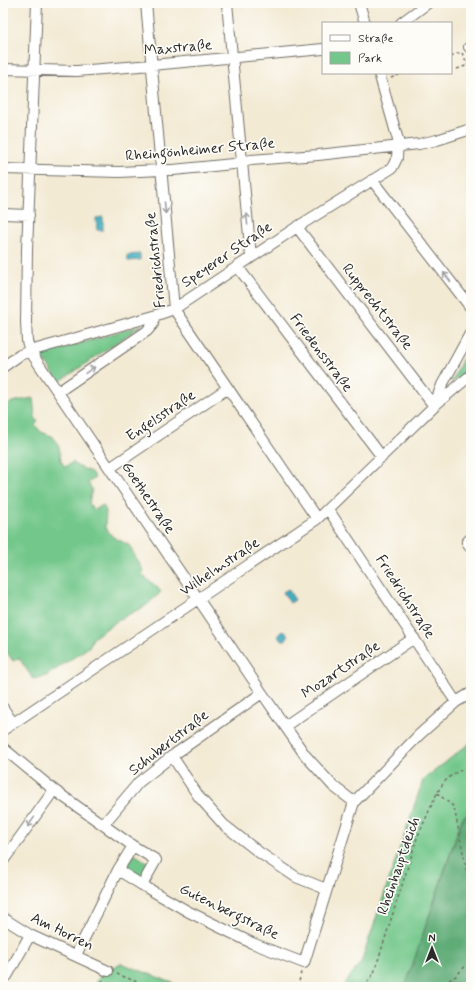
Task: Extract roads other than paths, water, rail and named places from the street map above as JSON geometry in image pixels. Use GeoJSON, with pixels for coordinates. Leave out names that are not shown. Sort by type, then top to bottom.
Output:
{"type":"FeatureCollection","features":[{"type":"Feature","properties":{"kind":"street","name":"Goethestraße"},"geometry":{"type":"LineString","coordinates":[[37,3],[26,322],[27,341],[30,351],[305,755],[334,786],[354,802]]}},
{"type":"Feature","properties":{"kind":"street","name":"Friedrichstraße"},"geometry":{"type":"LineString","coordinates":[[146,3],[174,309],[317,519]]}},
{"type":"Feature","properties":{"kind":"street"},"geometry":{"type":"LineString","coordinates":[[227,3],[251,257]]}},
{"type":"Feature","properties":{"kind":"street"},"geometry":{"type":"LineString","coordinates":[[359,3],[365,22]]}},
{"type":"Feature","properties":{"kind":"street"},"geometry":{"type":"LineString","coordinates":[[402,22],[428,3]]}},
{"type":"Feature","properties":{"kind":"street","name":"Maxstraße"},"geometry":{"type":"LineString","coordinates":[[3,69],[77,71],[322,49]]}},
{"type":"Feature","properties":{"kind":"street"},"geometry":{"type":"LineString","coordinates":[[380,77],[398,140],[398,147]]}},
{"type":"Feature","properties":{"kind":"street","name":"Rheingönheimer Straße"},"geometry":{"type":"LineString","coordinates":[[3,169],[119,172],[173,170],[252,160],[398,147],[438,140],[471,129]]}},
{"type":"Feature","properties":{"kind":"street","name":"Speyerer Straße"},"geometry":{"type":"LineString","coordinates":[[3,367],[20,355],[30,351],[174,309],[297,227],[392,168],[397,158],[398,147]]}},
{"type":"Feature","properties":{"kind":"street"},"geometry":{"type":"LineString","coordinates":[[372,180],[471,308]]}},
{"type":"Feature","properties":{"kind":"street"},"geometry":{"type":"LineString","coordinates":[[3,214],[29,215]]}},
{"type":"Feature","properties":{"kind":"street","name":"Rupprechtstraße"},"geometry":{"type":"LineString","coordinates":[[297,227],[434,406]]}},
{"type":"Feature","properties":{"kind":"street","name":"Friedensstraße"},"geometry":{"type":"LineString","coordinates":[[237,266],[382,457]]}},
{"type":"Feature","properties":{"kind":"street"},"geometry":{"type":"LineString","coordinates":[[58,392],[147,331],[153,324],[154,316]]}},
{"type":"Feature","properties":{"kind":"street","name":"Wilhelmstraße"},"geometry":{"type":"LineString","coordinates":[[434,406],[442,385],[471,334]]}},
{"type":"Feature","properties":{"kind":"street","name":"Wilhelmstraße"},"geometry":{"type":"LineString","coordinates":[[3,730],[317,519],[434,406],[471,375]]}},
{"type":"Feature","properties":{"kind":"street","name":"Engelsstraße"},"geometry":{"type":"LineString","coordinates":[[110,468],[228,388]]}},
{"type":"Feature","properties":{"kind":"street","name":"Friedrichstraße"},"geometry":{"type":"LineString","coordinates":[[328,509],[456,702]]}},
{"type":"Feature","properties":{"kind":"street"},"geometry":{"type":"LineString","coordinates":[[471,538],[467,542],[471,548]]}},
{"type":"Feature","properties":{"kind":"street","name":"Mozartstraße"},"geometry":{"type":"LineString","coordinates":[[285,726],[414,638]]}},
{"type":"Feature","properties":{"kind":"street","name":"Schubertstraße"},"geometry":{"type":"LineString","coordinates":[[103,825],[139,782],[172,756],[262,693]]}},
{"type":"Feature","properties":{"kind":"street"},"geometry":{"type":"LineString","coordinates":[[172,756],[199,797],[224,825],[260,853],[296,876],[326,889],[354,802],[419,735],[456,702],[471,693]]}},
{"type":"Feature","properties":{"kind":"street"},"geometry":{"type":"LineString","coordinates":[[3,708],[13,723]]}},
{"type":"Feature","properties":{"kind":"street"},"geometry":{"type":"LineString","coordinates":[[3,748],[54,790],[132,846],[156,860],[142,885]]}},
{"type":"Feature","properties":{"kind":"street"},"geometry":{"type":"LineString","coordinates":[[3,861],[54,790]]}},
{"type":"Feature","properties":{"kind":"street"},"geometry":{"type":"LineString","coordinates":[[76,955],[118,870],[132,846]]}},
{"type":"Feature","properties":{"kind":"street","name":"Gutenbergstraße"},"geometry":{"type":"LineString","coordinates":[[118,870],[189,912],[252,943],[304,963],[326,889]]}},
{"type":"Feature","properties":{"kind":"street","name":"Am Horren"},"geometry":{"type":"LineString","coordinates":[[3,918],[30,935],[108,971]]}},
{"type":"Feature","properties":{"kind":"street"},"geometry":{"type":"LineString","coordinates":[[7,976],[30,935]]}},
{"type":"Feature","properties":{"kind":"water"},"geometry":{"type":"Polygon","coordinates":[[[103,217],[103,230],[97,230],[96,218],[103,217]]]}},
{"type":"Feature","properties":{"kind":"water"},"geometry":{"type":"Polygon","coordinates":[[[140,254],[140,260],[128,261],[127,255],[140,254]]]}},
{"type":"Feature","properties":{"kind":"water"},"geometry":{"type":"Polygon","coordinates":[[[288,589],[295,600],[290,603],[283,592],[288,589]]]}},
{"type":"Feature","properties":{"kind":"water"},"geometry":{"type":"Polygon","coordinates":[[[283,631],[288,636],[283,641],[278,636],[283,631]]]}}]}
